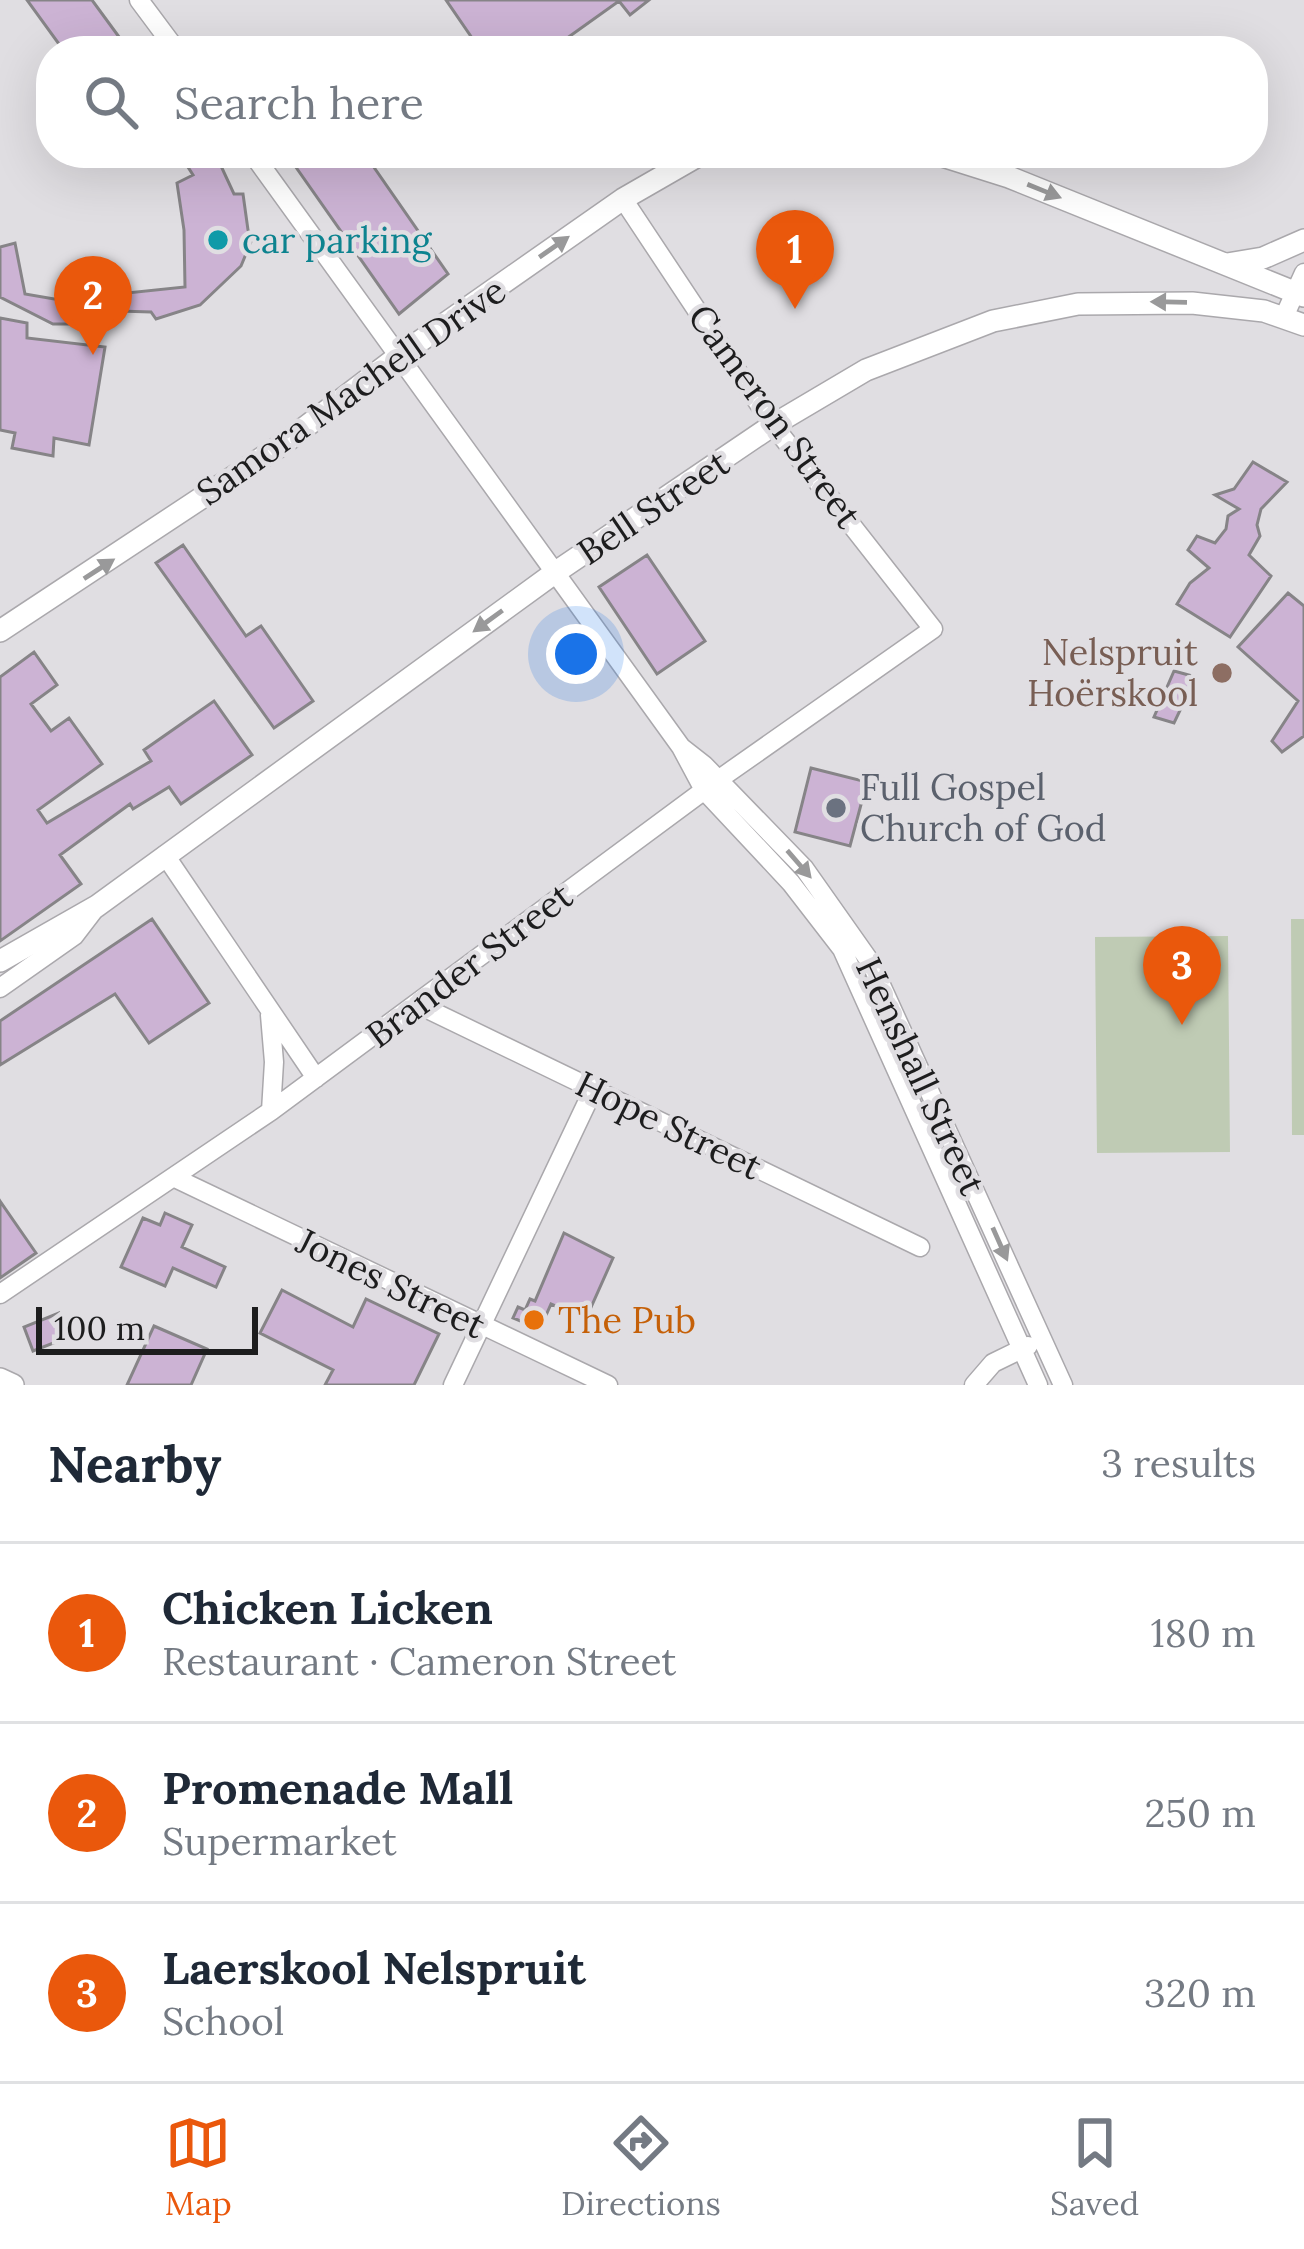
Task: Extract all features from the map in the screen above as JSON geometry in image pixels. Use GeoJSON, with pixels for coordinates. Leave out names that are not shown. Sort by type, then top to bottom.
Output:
{"type":"FeatureCollection","features":[{"type":"Feature","properties":{"kind":"main road","name":"Samora Machell Drive"},"geometry":{"type":"LineString","coordinates":[[0,632],[123,554],[623,199],[677,168]]}},
{"type":"Feature","properties":{"kind":"main road"},"geometry":{"type":"LineString","coordinates":[[980,168],[1227,264],[1301,287]]}},
{"type":"Feature","properties":{"kind":"main road"},"geometry":{"type":"LineString","coordinates":[[1227,264],[1263,258],[1304,241]]}},
{"type":"Feature","properties":{"kind":"main road","name":"Bell Street"},"geometry":{"type":"LineString","coordinates":[[0,961],[97,906],[553,574],[773,425],[866,370],[905,352],[1030,312],[1078,304],[1173,302],[1245,308],[1294,321]]}},
{"type":"Feature","properties":{"kind":"main road"},"geometry":{"type":"LineString","coordinates":[[0,1379],[13,1385]]}},
{"type":"Feature","properties":{"kind":"street"},"geometry":{"type":"LineString","coordinates":[[139,0],[166,36]]}},
{"type":"Feature","properties":{"kind":"street","name":"Henshall Street"},"geometry":{"type":"LineString","coordinates":[[262,168],[681,747],[711,785],[804,868],[871,963],[1033,1345],[1063,1385]]}},
{"type":"Feature","properties":{"kind":"street","name":"Cameron Street"},"geometry":{"type":"LineString","coordinates":[[623,199],[773,425],[933,629]]}},
{"type":"Feature","properties":{"kind":"street"},"geometry":{"type":"LineString","coordinates":[[1294,321],[1301,287]]}},
{"type":"Feature","properties":{"kind":"street","name":"Brander Street"},"geometry":{"type":"LineString","coordinates":[[0,1294],[271,1112],[711,785],[933,629]]}},
{"type":"Feature","properties":{"kind":"street"},"geometry":{"type":"LineString","coordinates":[[165,855],[316,1078]]}},
{"type":"Feature","properties":{"kind":"street","name":"Bell Street"},"geometry":{"type":"LineString","coordinates":[[0,988],[74,936],[97,906]]}},
{"type":"Feature","properties":{"kind":"street","name":"Hope Street"},"geometry":{"type":"LineString","coordinates":[[417,1004],[920,1246]]}},
{"type":"Feature","properties":{"kind":"street"},"geometry":{"type":"LineString","coordinates":[[270,1011],[271,1112]]}},
{"type":"Feature","properties":{"kind":"street"},"geometry":{"type":"LineString","coordinates":[[453,1385],[594,1088]]}},
{"type":"Feature","properties":{"kind":"street","name":"Jones Street"},"geometry":{"type":"LineString","coordinates":[[175,1178],[608,1385]]}},
{"type":"Feature","properties":{"kind":"street"},"geometry":{"type":"LineString","coordinates":[[974,1385],[993,1363],[1033,1345]]}},
{"type":"Feature","properties":{"kind":"street","name":"Henshall Street"},"geometry":{"type":"LineString","coordinates":[[1033,1345],[1038,1385]]}},
{"type":"Feature","properties":{"kind":"green space"},"geometry":{"type":"Polygon","coordinates":[[[1291,919],[1304,919],[1304,1135],[1292,1135],[1291,919]]]}},
{"type":"Feature","properties":{"kind":"green space"},"geometry":{"type":"Polygon","coordinates":[[[1228,936],[1230,1152],[1097,1153],[1095,937],[1228,936]]]}},
{"type":"Feature","properties":{"kind":"building"},"geometry":{"type":"Polygon","coordinates":[[[27,0],[92,0],[118,36],[53,36],[27,0]]]}},
{"type":"Feature","properties":{"kind":"building"},"geometry":{"type":"Polygon","coordinates":[[[446,0],[649,0],[630,15],[619,1],[570,36],[471,36],[446,0]]]}},
{"type":"Feature","properties":{"kind":"building","name":"car parking"},"geometry":{"type":"Polygon","coordinates":[[[189,168],[222,168],[234,194],[243,194],[253,237],[241,266],[200,305],[156,319],[151,312],[119,311],[115,324],[53,324],[0,297],[0,247],[15,243],[25,294],[60,300],[185,287],[177,183],[193,175],[189,168]]]}},
{"type":"Feature","properties":{"kind":"building"},"geometry":{"type":"Polygon","coordinates":[[[297,168],[374,168],[448,274],[399,314],[297,168]]]}},
{"type":"Feature","properties":{"kind":"building"},"geometry":{"type":"Polygon","coordinates":[[[0,318],[27,323],[27,338],[105,347],[89,445],[54,438],[53,456],[12,448],[15,433],[0,430],[0,318]]]}},
{"type":"Feature","properties":{"kind":"building"},"geometry":{"type":"Polygon","coordinates":[[[1253,462],[1287,482],[1261,509],[1260,536],[1249,555],[1271,576],[1230,637],[1177,604],[1190,583],[1209,568],[1188,550],[1197,536],[1215,543],[1226,529],[1228,516],[1239,509],[1215,495],[1234,489],[1253,462]]]}},
{"type":"Feature","properties":{"kind":"building"},"geometry":{"type":"Polygon","coordinates":[[[183,545],[246,636],[261,626],[313,701],[274,728],[156,563],[183,545]]]}},
{"type":"Feature","properties":{"kind":"building"},"geometry":{"type":"Polygon","coordinates":[[[647,555],[705,641],[657,674],[599,587],[647,555]]]}},
{"type":"Feature","properties":{"kind":"building"},"geometry":{"type":"Polygon","coordinates":[[[1288,593],[1304,606],[1304,736],[1282,752],[1272,741],[1298,701],[1238,647],[1288,593]]]}},
{"type":"Feature","properties":{"kind":"building"},"geometry":{"type":"Polygon","coordinates":[[[34,652],[57,685],[31,704],[51,731],[69,718],[102,764],[38,810],[47,823],[151,761],[144,750],[214,701],[252,755],[181,804],[169,787],[133,809],[130,804],[60,855],[81,884],[0,941],[0,677],[34,652]]]}},
{"type":"Feature","properties":{"kind":"building"},"geometry":{"type":"Polygon","coordinates":[[[1174,671],[1196,677],[1174,723],[1154,717],[1174,671]]]}},
{"type":"Feature","properties":{"kind":"building"},"geometry":{"type":"Polygon","coordinates":[[[811,768],[867,782],[850,846],[795,832],[811,768]]]}},
{"type":"Feature","properties":{"kind":"building"},"geometry":{"type":"Polygon","coordinates":[[[152,919],[209,1003],[149,1043],[115,994],[0,1065],[0,1021],[152,919]]]}},
{"type":"Feature","properties":{"kind":"building"},"geometry":{"type":"Polygon","coordinates":[[[0,1201],[36,1253],[0,1278],[0,1201]]]}},
{"type":"Feature","properties":{"kind":"building"},"geometry":{"type":"Polygon","coordinates":[[[165,1213],[192,1225],[182,1247],[225,1267],[216,1287],[173,1268],[165,1286],[121,1267],[143,1218],[160,1225],[165,1213]]]}},
{"type":"Feature","properties":{"kind":"building"},"geometry":{"type":"Polygon","coordinates":[[[564,1233],[613,1258],[588,1314],[551,1304],[540,1329],[513,1318],[518,1307],[525,1310],[530,1299],[535,1301],[564,1233]]]}},
{"type":"Feature","properties":{"kind":"building"},"geometry":{"type":"Polygon","coordinates":[[[282,1290],[353,1327],[366,1299],[439,1334],[414,1385],[325,1385],[333,1370],[260,1333],[282,1290]]]}},
{"type":"Feature","properties":{"kind":"building"},"geometry":{"type":"Polygon","coordinates":[[[59,1313],[69,1337],[33,1351],[24,1327],[59,1313]]]}},
{"type":"Feature","properties":{"kind":"building"},"geometry":{"type":"Polygon","coordinates":[[[154,1326],[207,1349],[191,1385],[127,1385],[154,1326]]]}},
{"type":"Feature","properties":{"kind":"place","name":"car parking"},"geometry":{"type":"Point","coordinates":[218,240]}},
{"type":"Feature","properties":{"kind":"place","name":"Chicken Licken"},"geometry":{"type":"Point","coordinates":[795,309]}},
{"type":"Feature","properties":{"kind":"place","name":"Promenade Mall"},"geometry":{"type":"Point","coordinates":[93,355]}},
{"type":"Feature","properties":{"kind":"place","name":"Nelspruit Hoërskool"},"geometry":{"type":"Point","coordinates":[1222,673]}},
{"type":"Feature","properties":{"kind":"place","name":"Full Gospel Church of God"},"geometry":{"type":"Point","coordinates":[836,808]}},
{"type":"Feature","properties":{"kind":"place","name":"Laerskool Nelspruit"},"geometry":{"type":"Point","coordinates":[1182,1025]}},
{"type":"Feature","properties":{"kind":"place","name":"The Pub"},"geometry":{"type":"Point","coordinates":[534,1320]}}]}
